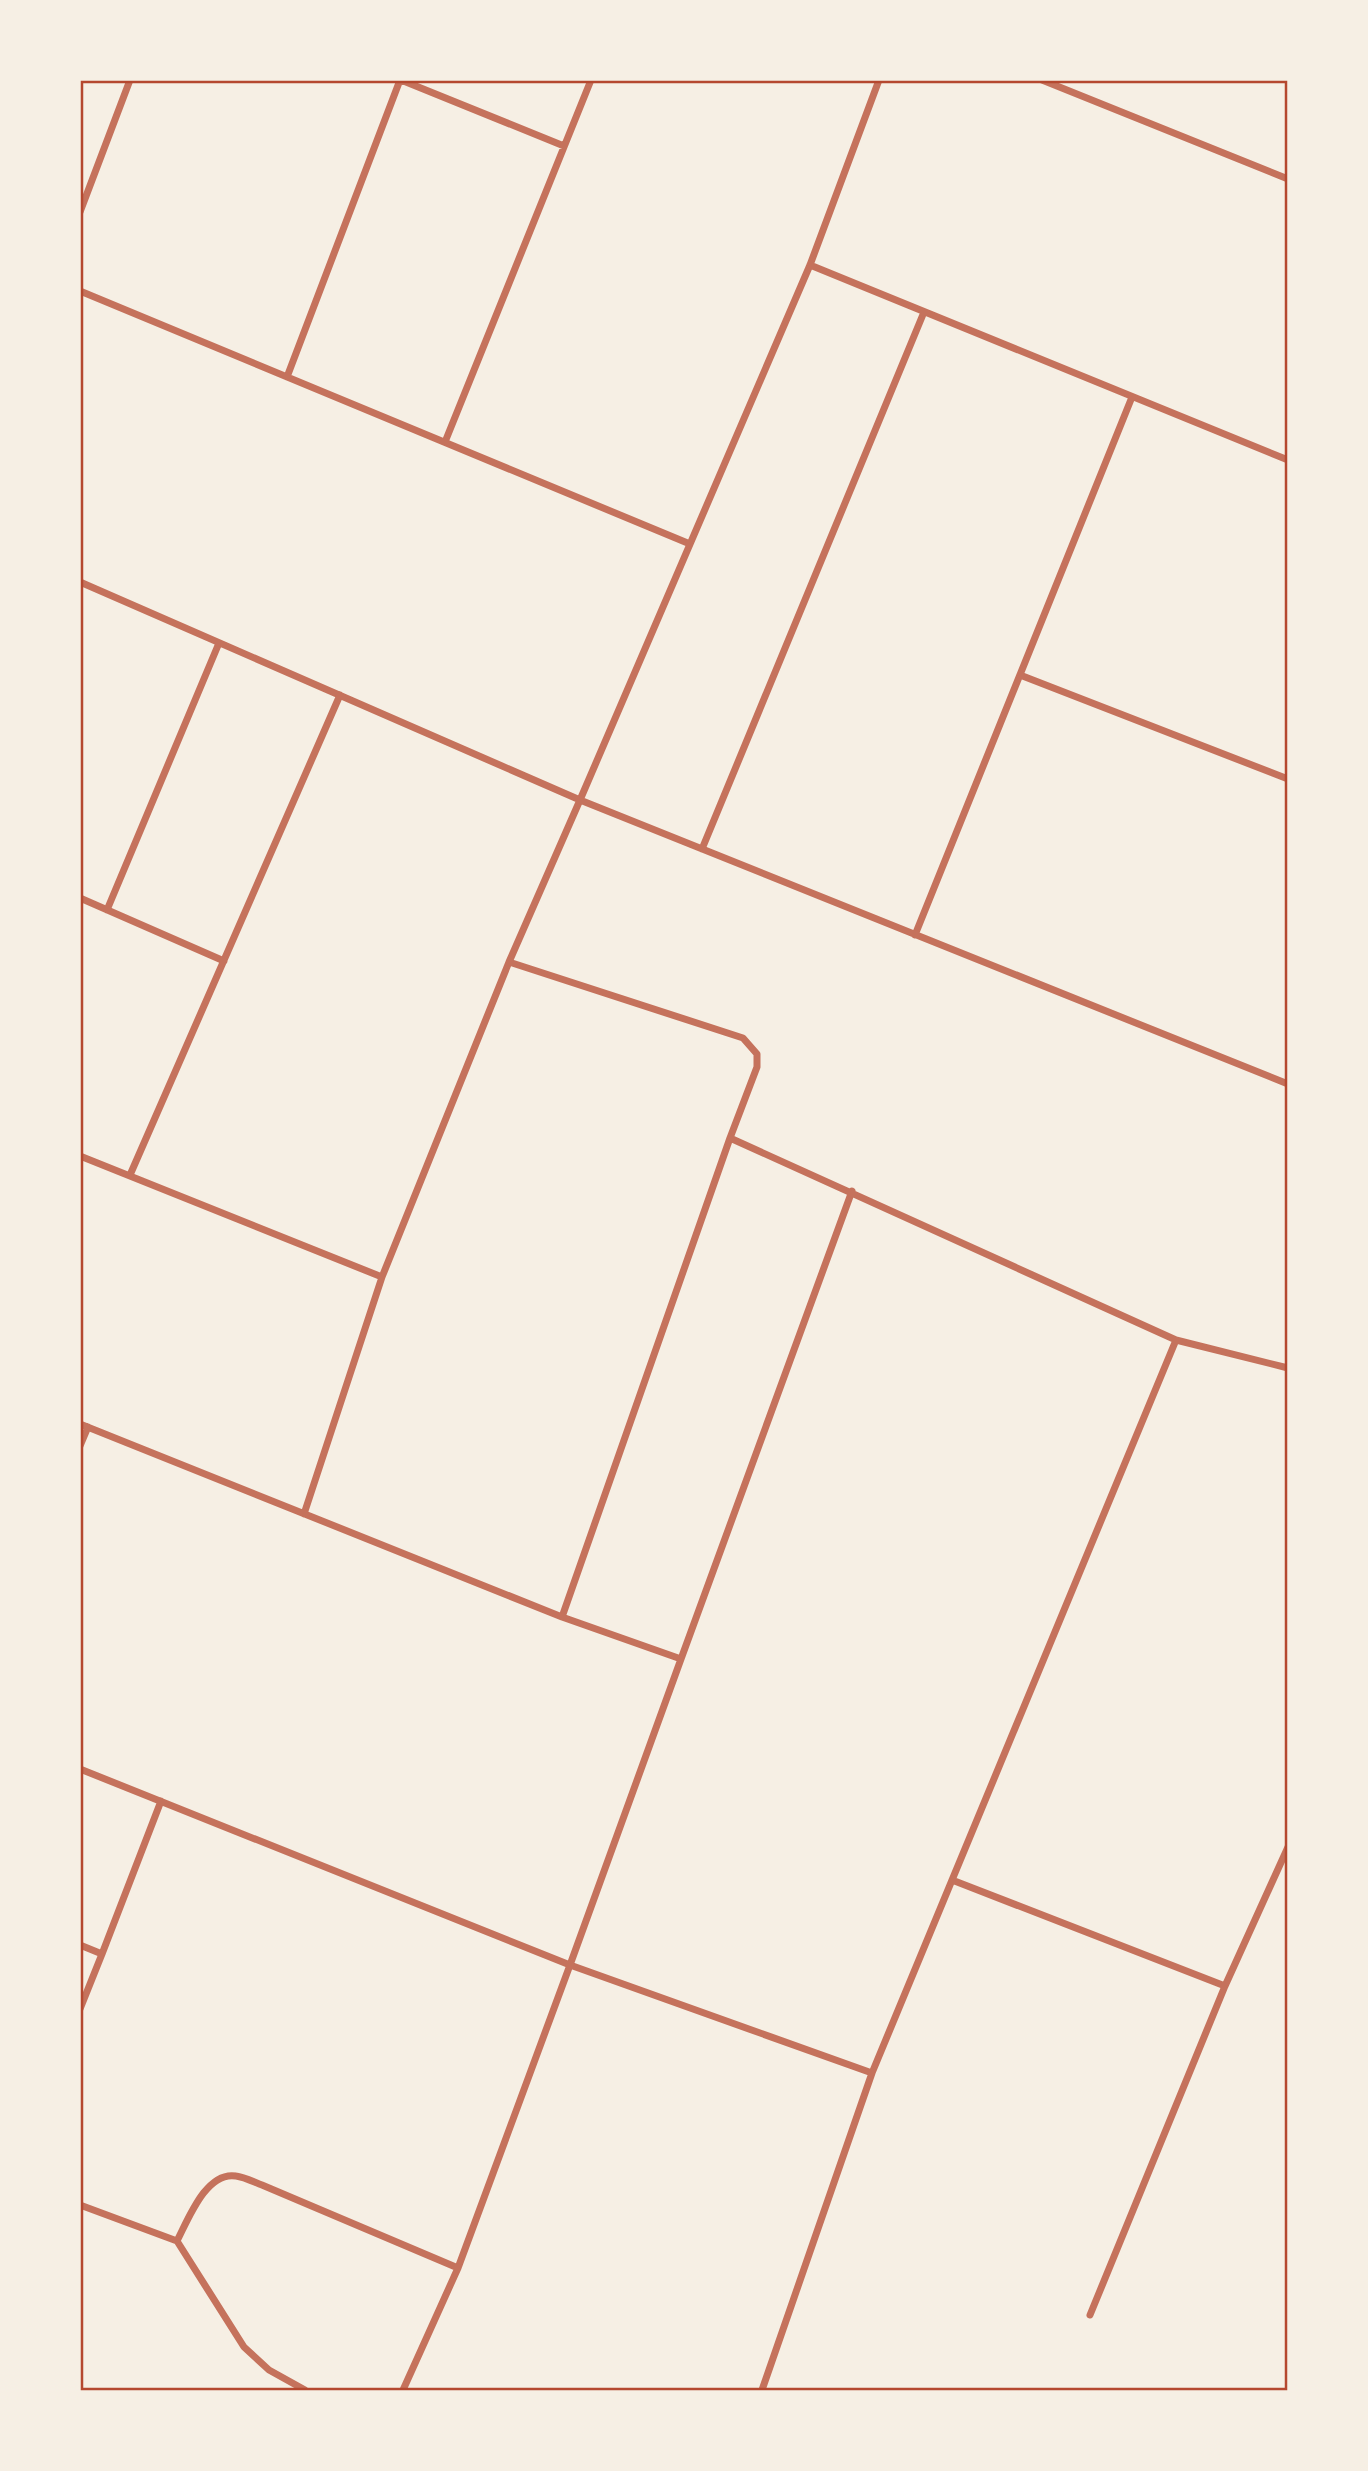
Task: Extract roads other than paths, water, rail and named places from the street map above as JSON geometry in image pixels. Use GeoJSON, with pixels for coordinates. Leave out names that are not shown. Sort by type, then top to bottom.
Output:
{"type":"FeatureCollection","features":[{"type":"Feature","properties":{"kind":"street"},"geometry":{"type":"LineString","coordinates":[[80,212],[130,80]]}},
{"type":"Feature","properties":{"kind":"street"},"geometry":{"type":"LineString","coordinates":[[286,377],[401,80],[564,146]]}},
{"type":"Feature","properties":{"kind":"street"},"geometry":{"type":"LineString","coordinates":[[445,442],[591,80]]}},
{"type":"Feature","properties":{"kind":"street"},"geometry":{"type":"LineString","coordinates":[[304,1514],[382,1277],[509,962],[810,265],[879,80]]}},
{"type":"Feature","properties":{"kind":"street"},"geometry":{"type":"LineString","coordinates":[[1042,80],[1287,179]]}},
{"type":"Feature","properties":{"kind":"street"},"geometry":{"type":"LineString","coordinates":[[810,265],[1287,460]]}},
{"type":"Feature","properties":{"kind":"street"},"geometry":{"type":"LineString","coordinates":[[80,291],[690,544]]}},
{"type":"Feature","properties":{"kind":"street"},"geometry":{"type":"LineString","coordinates":[[702,849],[924,312]]}},
{"type":"Feature","properties":{"kind":"street"},"geometry":{"type":"LineString","coordinates":[[915,935],[1132,397]]}},
{"type":"Feature","properties":{"kind":"street"},"geometry":{"type":"LineString","coordinates":[[80,582],[580,800],[1287,1084]]}},
{"type":"Feature","properties":{"kind":"street"},"geometry":{"type":"LineString","coordinates":[[107,910],[219,643]]}},
{"type":"Feature","properties":{"kind":"street"},"geometry":{"type":"LineString","coordinates":[[1020,675],[1287,779]]}},
{"type":"Feature","properties":{"kind":"street"},"geometry":{"type":"LineString","coordinates":[[130,1175],[340,695]]}},
{"type":"Feature","properties":{"kind":"street"},"geometry":{"type":"LineString","coordinates":[[80,898],[224,961]]}},
{"type":"Feature","properties":{"kind":"street"},"geometry":{"type":"LineString","coordinates":[[509,962],[743,1038],[757,1054],[757,1067],[562,1618]]}},
{"type":"Feature","properties":{"kind":"street"},"geometry":{"type":"LineString","coordinates":[[730,1138],[1176,1339],[1287,1368]]}},
{"type":"Feature","properties":{"kind":"street"},"geometry":{"type":"LineString","coordinates":[[80,1156],[382,1277]]}},
{"type":"Feature","properties":{"kind":"street"},"geometry":{"type":"LineString","coordinates":[[403,2390],[458,2268],[852,1191]]}},
{"type":"Feature","properties":{"kind":"street"},"geometry":{"type":"LineString","coordinates":[[762,2390],[872,2073],[1176,1339]]}},
{"type":"Feature","properties":{"kind":"street"},"geometry":{"type":"LineString","coordinates":[[80,1446],[84,1426],[562,1618],[681,1659]]}},
{"type":"Feature","properties":{"kind":"street"},"geometry":{"type":"LineString","coordinates":[[80,1769],[569,1965],[872,2073]]}},
{"type":"Feature","properties":{"kind":"street"},"geometry":{"type":"LineString","coordinates":[[80,2009],[161,1801]]}},
{"type":"Feature","properties":{"kind":"street"},"geometry":{"type":"LineString","coordinates":[[1090,2315],[1225,1986],[1287,1847]]}},
{"type":"Feature","properties":{"kind":"street"},"geometry":{"type":"LineString","coordinates":[[952,1880],[1225,1986]]}},
{"type":"Feature","properties":{"kind":"street"},"geometry":{"type":"LineString","coordinates":[[80,1945],[102,1954]]}},
{"type":"Feature","properties":{"kind":"street"},"geometry":{"type":"LineString","coordinates":[[177,2241],[204,2191],[219,2178],[234,2175],[458,2268]]}},
{"type":"Feature","properties":{"kind":"street"},"geometry":{"type":"LineString","coordinates":[[80,2205],[177,2241],[244,2347],[269,2370],[305,2390]]}}]}
